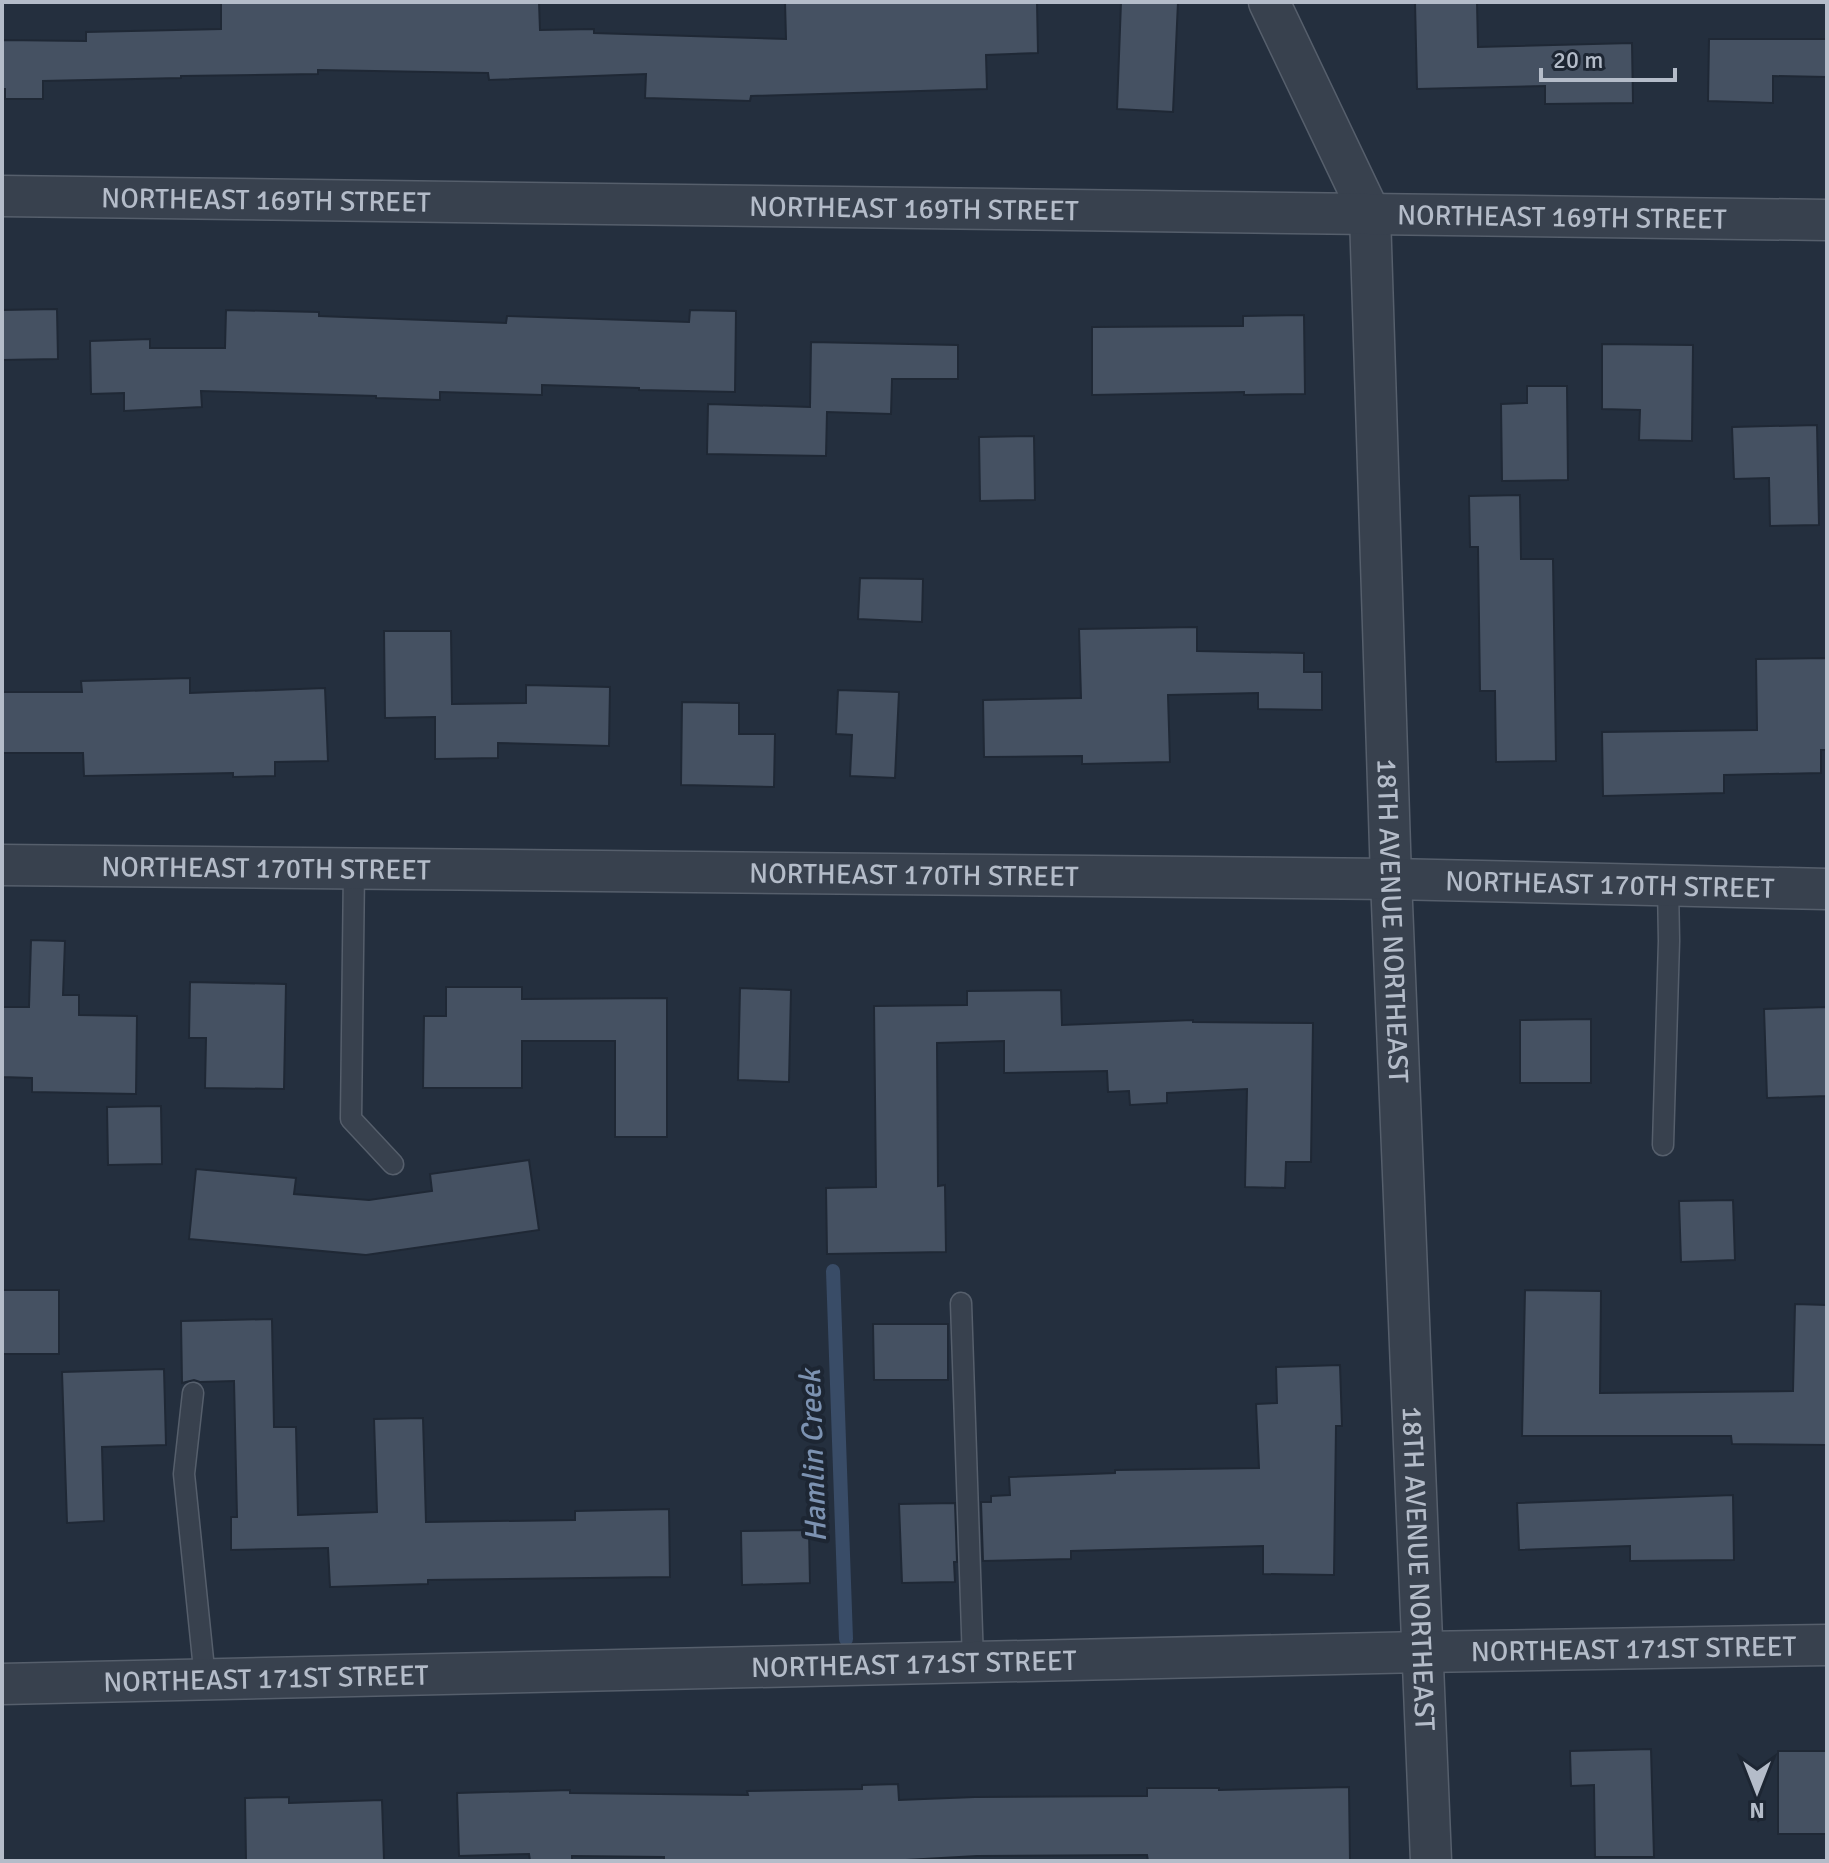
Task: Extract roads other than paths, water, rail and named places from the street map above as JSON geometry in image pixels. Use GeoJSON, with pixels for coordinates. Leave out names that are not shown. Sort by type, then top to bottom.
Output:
{"type":"FeatureCollection","features":[{"type":"Feature","properties":{"kind":"street","name":"18TH AVENUE NORTHEAST"},"geometry":{"type":"LineString","coordinates":[[1269,2],[1370,214],[1391,879],[1431,1861]]}},
{"type":"Feature","properties":{"kind":"street","name":"NORTHEAST 169TH STREET"},"geometry":{"type":"LineString","coordinates":[[2,196],[1827,220]]}},
{"type":"Feature","properties":{"kind":"street","name":"NORTHEAST 170TH STREET"},"geometry":{"type":"LineString","coordinates":[[2,865],[1391,879],[1827,889]]}},
{"type":"Feature","properties":{"kind":"street","name":"NORTHEAST 171ST STREET"},"geometry":{"type":"LineString","coordinates":[[2,1684],[1827,1645]]}},
{"type":"Feature","properties":{"kind":"lane"},"geometry":{"type":"LineString","coordinates":[[354,868],[351,1119],[393,1164]]}},
{"type":"Feature","properties":{"kind":"lane"},"geometry":{"type":"LineString","coordinates":[[1663,1145],[1668,885]]}},
{"type":"Feature","properties":{"kind":"lane"},"geometry":{"type":"LineString","coordinates":[[961,1303],[973,1662]]}},
{"type":"Feature","properties":{"kind":"lane"},"geometry":{"type":"LineString","coordinates":[[193,1393],[184,1474],[205,1679]]}},
{"type":"Feature","properties":{"kind":"waterway","name":"Hamlin Creek"},"geometry":{"type":"LineString","coordinates":[[833,1271],[846,1639]]}}]}
